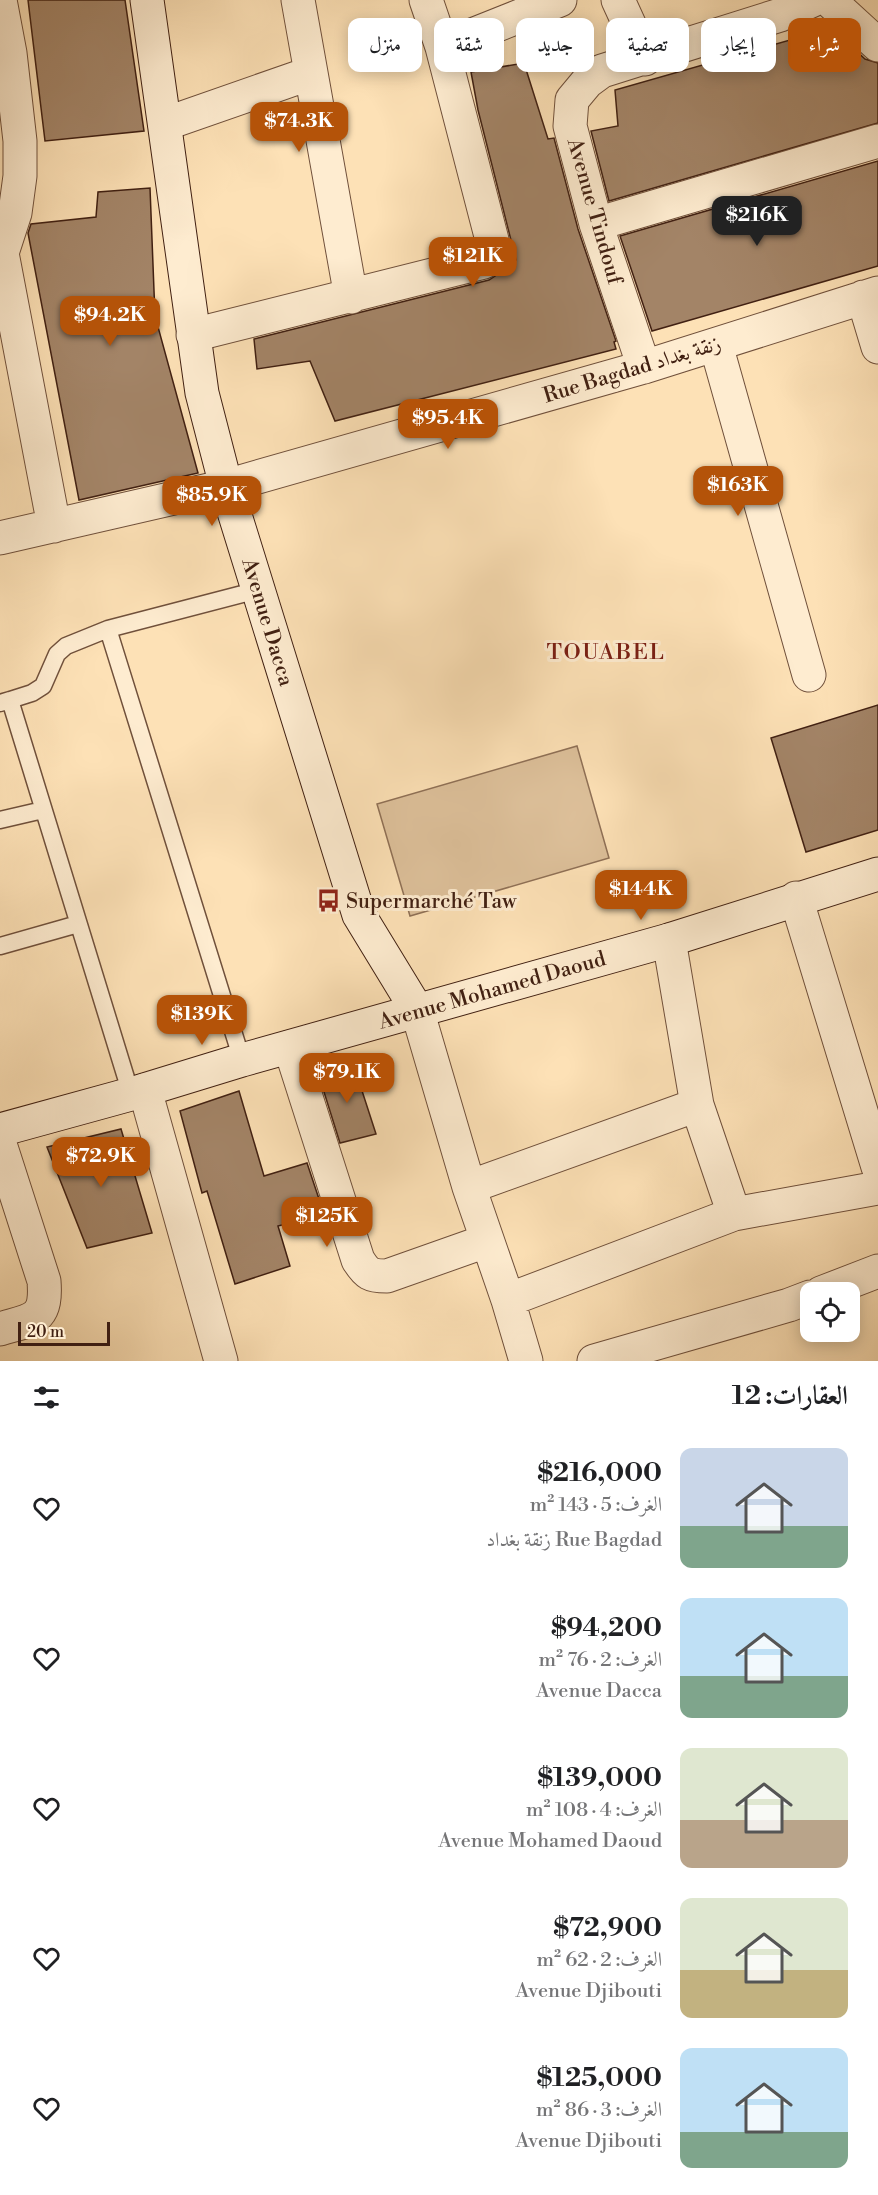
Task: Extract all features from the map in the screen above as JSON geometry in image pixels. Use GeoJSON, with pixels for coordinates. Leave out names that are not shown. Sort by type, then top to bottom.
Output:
{"type":"FeatureCollection","features":[{"type":"Feature","properties":{"kind":"street"},"geometry":{"type":"LineString","coordinates":[[0,0],[5,55],[20,141],[20,176],[15,213],[1,254],[54,526]]}},
{"type":"Feature","properties":{"kind":"street","name":"Avenue Dacca"},"geometry":{"type":"LineString","coordinates":[[147,0],[202,393],[226,486],[359,915],[417,1010],[469,1187],[508,1300],[526,1361]]}},
{"type":"Feature","properties":{"kind":"street"},"geometry":{"type":"LineString","coordinates":[[298,0],[351,297]]}},
{"type":"Feature","properties":{"kind":"street"},"geometry":{"type":"LineString","coordinates":[[426,0],[434,24]]}},
{"type":"Feature","properties":{"kind":"street"},"geometry":{"type":"LineString","coordinates":[[504,22],[560,0]]}},
{"type":"Feature","properties":{"kind":"street"},"geometry":{"type":"LineString","coordinates":[[618,0],[626,18]]}},
{"type":"Feature","properties":{"kind":"street","name":"Avenue Tindouf"},"geometry":{"type":"LineString","coordinates":[[689,42],[777,7],[813,0]]}},
{"type":"Feature","properties":{"kind":"street"},"geometry":{"type":"LineString","coordinates":[[829,0],[878,45]]}},
{"type":"Feature","properties":{"kind":"street","name":"Avenue Tindouf"},"geometry":{"type":"LineString","coordinates":[[606,70],[587,82],[572,100],[570,126],[596,224],[644,368]]}},
{"type":"Feature","properties":{"kind":"street"},"geometry":{"type":"LineString","coordinates":[[193,335],[484,262],[492,248],[448,72]]}},
{"type":"Feature","properties":{"kind":"street"},"geometry":{"type":"LineString","coordinates":[[165,124],[311,73]]}},
{"type":"Feature","properties":{"kind":"street"},"geometry":{"type":"LineString","coordinates":[[596,224],[878,141]]}},
{"type":"Feature","properties":{"kind":"street"},"geometry":{"type":"LineString","coordinates":[[871,295],[878,347]]}},
{"type":"Feature","properties":{"kind":"street","name":"Rue Bagdad زنقة بغداد"},"geometry":{"type":"LineString","coordinates":[[0,538],[226,486],[644,368],[871,295]]}},
{"type":"Feature","properties":{"kind":"street"},"geometry":{"type":"LineString","coordinates":[[716,345],[809,675]]}},
{"type":"Feature","properties":{"kind":"street","name":"Avenue Mohamed Daoud"},"geometry":{"type":"LineString","coordinates":[[0,1130],[669,940],[796,898],[878,874]]}},
{"type":"Feature","properties":{"kind":"street"},"geometry":{"type":"LineString","coordinates":[[796,898],[878,1167]]}},
{"type":"Feature","properties":{"kind":"street"},"geometry":{"type":"LineString","coordinates":[[669,940],[698,1105],[734,1214]]}},
{"type":"Feature","properties":{"kind":"street"},"geometry":{"type":"LineString","coordinates":[[290,1047],[358,1260],[366,1272],[377,1276],[387,1276],[486,1241]]}},
{"type":"Feature","properties":{"kind":"street"},"geometry":{"type":"LineString","coordinates":[[138,1092],[221,1361]]}},
{"type":"Feature","properties":{"kind":"street"},"geometry":{"type":"LineString","coordinates":[[469,1187],[698,1105]]}},
{"type":"Feature","properties":{"kind":"street"},"geometry":{"type":"LineString","coordinates":[[0,1144],[44,1281],[45,1296],[42,1311],[35,1318],[0,1329]]}},
{"type":"Feature","properties":{"kind":"street"},"geometry":{"type":"LineString","coordinates":[[508,1300],[734,1214],[878,1188]]}},
{"type":"Feature","properties":{"kind":"street"},"geometry":{"type":"LineString","coordinates":[[851,1282],[878,1272]]}},
{"type":"Feature","properties":{"kind":"street"},"geometry":{"type":"LineString","coordinates":[[594,1361],[800,1301]]}},
{"type":"Feature","properties":{"kind":"lane"},"geometry":{"type":"LineString","coordinates":[[138,1092],[78,924],[43,810],[5,702],[32,693],[43,686],[57,654],[66,646],[108,629],[258,591]]}},
{"type":"Feature","properties":{"kind":"lane"},"geometry":{"type":"LineString","coordinates":[[108,629],[242,1060]]}},
{"type":"Feature","properties":{"kind":"lane"},"geometry":{"type":"LineString","coordinates":[[0,819],[43,810]]}},
{"type":"Feature","properties":{"kind":"lane"},"geometry":{"type":"LineString","coordinates":[[0,946],[78,924]]}},
{"type":"Feature","properties":{"kind":"shaded area"},"geometry":{"type":"Polygon","coordinates":[[[577,746],[609,858],[410,916],[377,804],[577,746]]]}},
{"type":"Feature","properties":{"kind":"building"},"geometry":{"type":"Polygon","coordinates":[[[28,0],[125,0],[144,131],[45,141],[28,0]]]}},
{"type":"Feature","properties":{"kind":"building"},"geometry":{"type":"Polygon","coordinates":[[[788,41],[788,72],[861,72],[861,55],[878,63],[878,123],[609,201],[591,131],[618,126],[615,90],[678,72],[689,72],[689,69],[701,65],[701,72],[776,72],[776,44],[788,41]]]}},
{"type":"Feature","properties":{"kind":"building"},"geometry":{"type":"Polygon","coordinates":[[[516,64],[516,72],[527,72],[548,139],[554,138],[578,229],[616,341],[614,342],[616,349],[335,421],[310,361],[257,369],[254,339],[489,280],[498,274],[507,262],[516,260],[478,110],[471,72],[504,72],[504,66],[516,64]]]}},
{"type":"Feature","properties":{"kind":"building"},"geometry":{"type":"Polygon","coordinates":[[[878,161],[878,266],[652,331],[620,236],[878,161]]]}},
{"type":"Feature","properties":{"kind":"building"},"geometry":{"type":"Polygon","coordinates":[[[150,188],[155,316],[198,473],[79,500],[28,233],[31,224],[96,217],[98,192],[150,188]]]}},
{"type":"Feature","properties":{"kind":"building"},"geometry":{"type":"Polygon","coordinates":[[[878,705],[878,830],[806,852],[771,738],[878,705]]]}},
{"type":"Feature","properties":{"kind":"building"},"geometry":{"type":"Polygon","coordinates":[[[353,1063],[376,1134],[340,1143],[319,1076],[353,1063]]]}},
{"type":"Feature","properties":{"kind":"building"},"geometry":{"type":"Polygon","coordinates":[[[239,1091],[264,1176],[307,1163],[324,1214],[278,1226],[290,1266],[235,1284],[207,1191],[202,1193],[180,1111],[239,1091]]]}},
{"type":"Feature","properties":{"kind":"building"},"geometry":{"type":"Polygon","coordinates":[[[121,1129],[152,1233],[87,1248],[47,1147],[121,1129]]]}},
{"type":"Feature","properties":{"kind":"place","name":"Supermarché Taw"},"geometry":{"type":"Point","coordinates":[328,901]}},
{"type":"Feature","properties":{"kind":"district","name":"TOUABEL"},"geometry":{"type":"Point","coordinates":[606,651]}}]}
